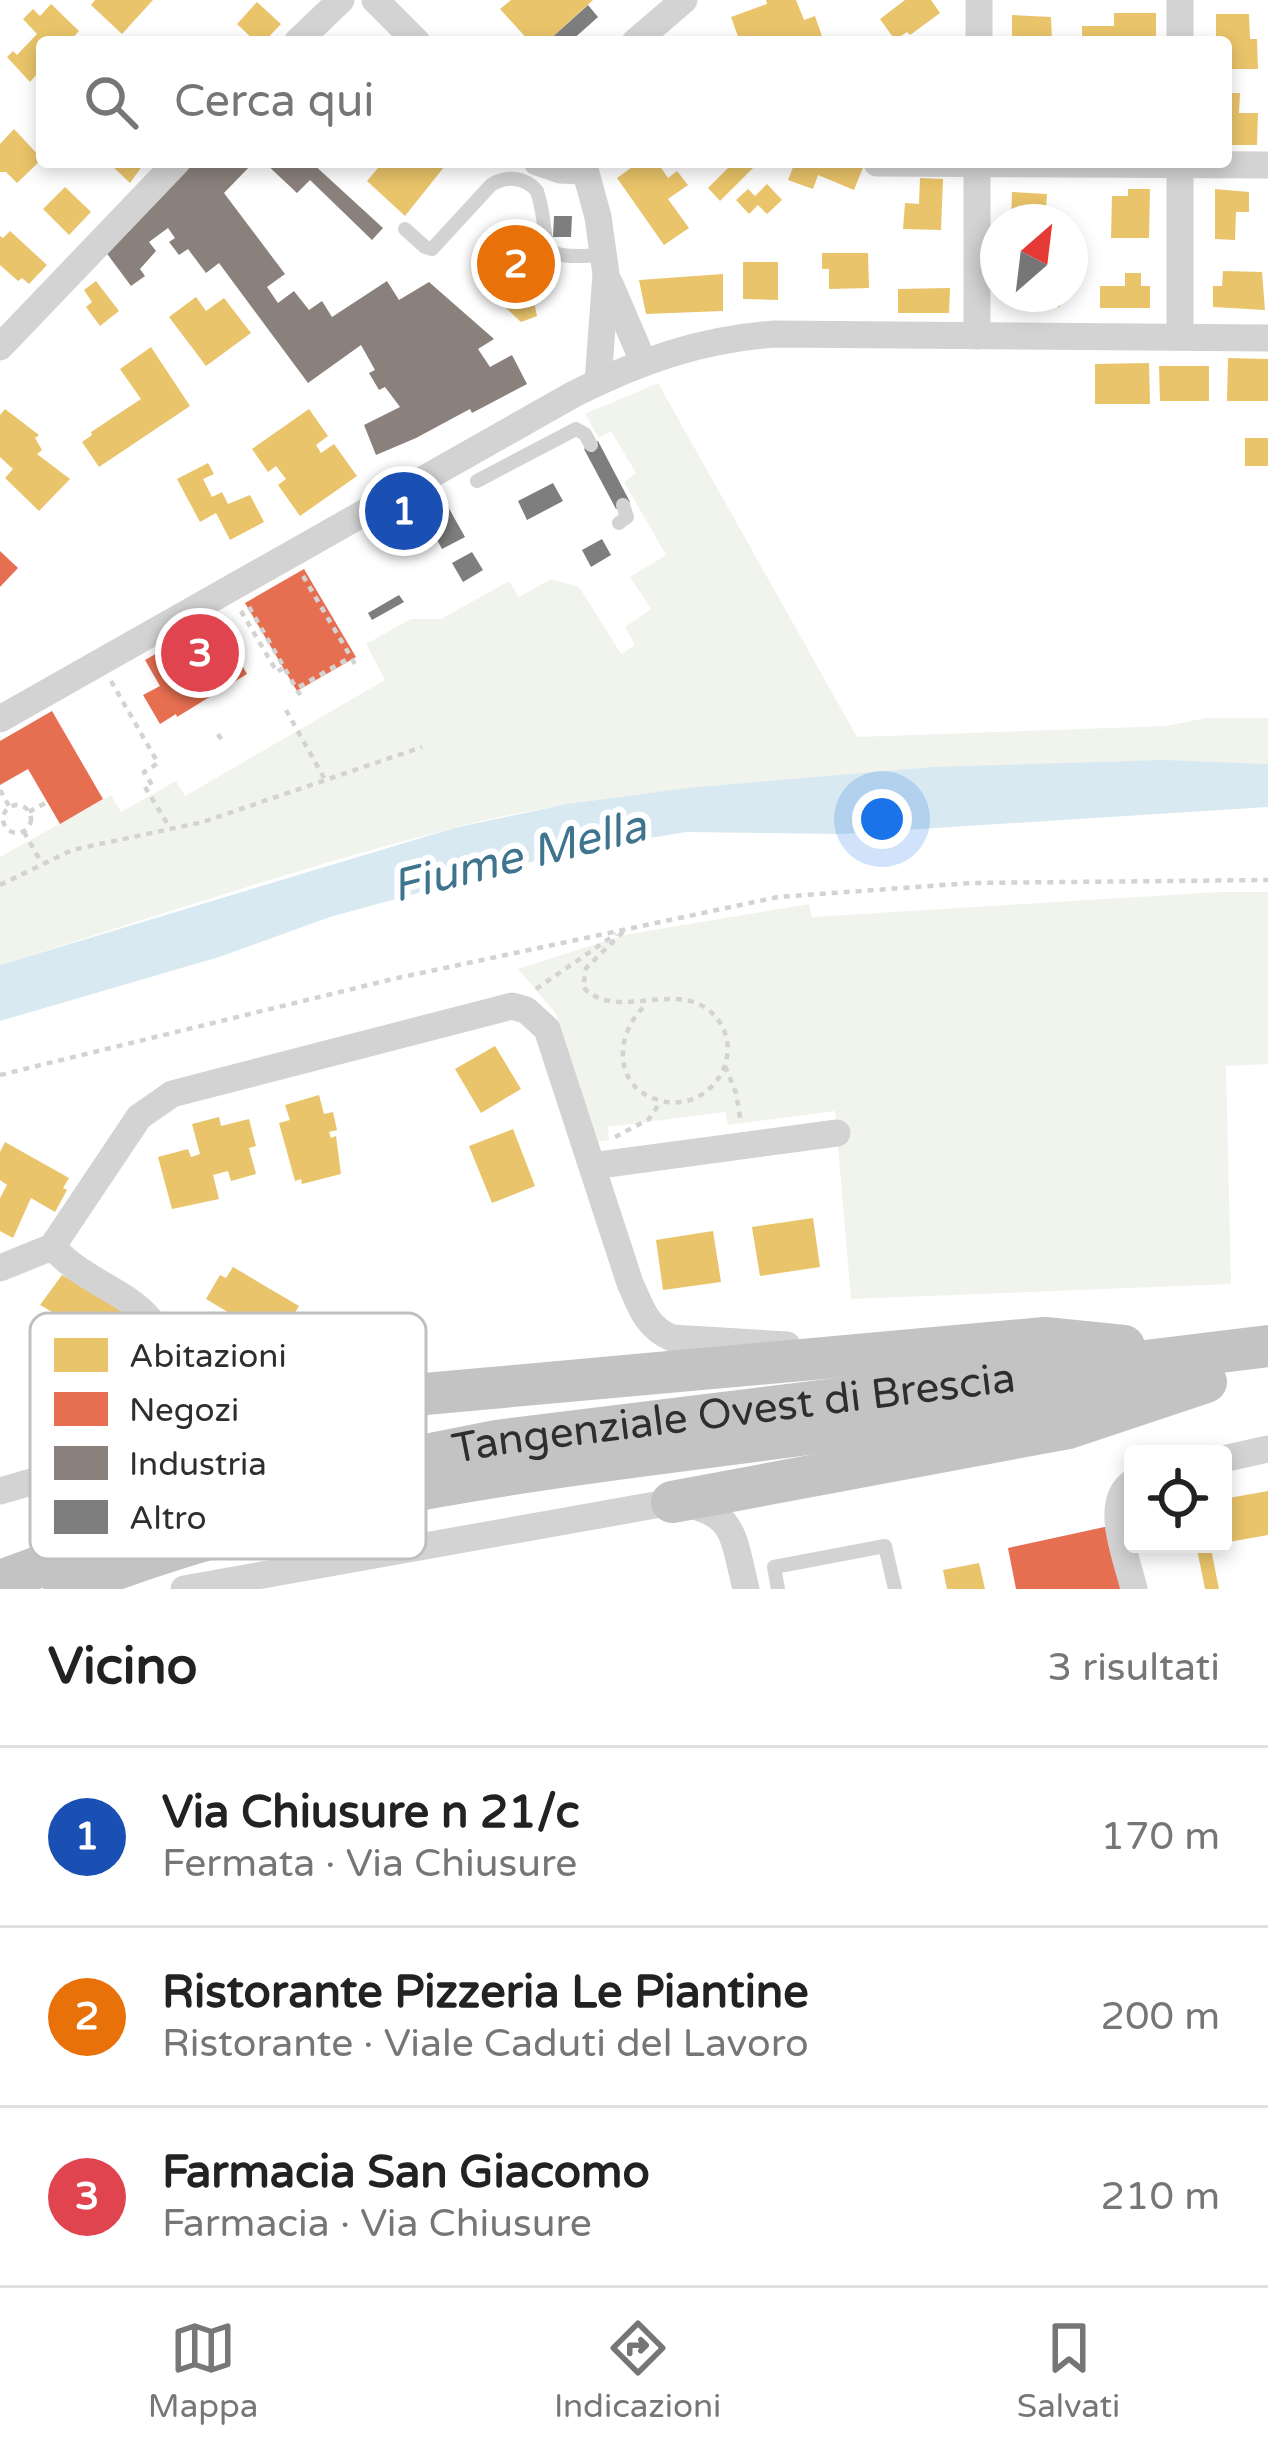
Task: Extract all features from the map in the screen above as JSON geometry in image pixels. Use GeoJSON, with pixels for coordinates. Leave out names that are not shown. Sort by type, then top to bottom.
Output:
{"type":"FeatureCollection","features":[{"type":"Feature","properties":{"kind":"highway"},"geometry":{"type":"LineString","coordinates":[[426,1394],[1045,1339],[1207,1368]]}},
{"type":"Feature","properties":{"kind":"highway","name":"Tangenziale Ovest di Brescia"},"geometry":{"type":"LineString","coordinates":[[426,1488],[1207,1368],[1268,1346]]}},
{"type":"Feature","properties":{"kind":"highway"},"geometry":{"type":"LineString","coordinates":[[672,1502],[1068,1428],[1207,1368]]}},
{"type":"Feature","properties":{"kind":"highway","name":"Tangenziale Ovest di Brescia"},"geometry":{"type":"LineString","coordinates":[[426,1455],[475,1445],[1207,1368],[1268,1374]]}},
{"type":"Feature","properties":{"kind":"highway","name":"Tangenziale Ovest di Brescia"},"geometry":{"type":"LineString","coordinates":[[0,1580],[58,1559]]}},
{"type":"Feature","properties":{"kind":"highway","name":"Tangenziale Ovest di Brescia"},"geometry":{"type":"LineString","coordinates":[[64,1589],[147,1559]]}},
{"type":"Feature","properties":{"kind":"street"},"geometry":{"type":"LineString","coordinates":[[304,36],[341,0]]}},
{"type":"Feature","properties":{"kind":"street"},"geometry":{"type":"LineString","coordinates":[[375,0],[411,36]]}},
{"type":"Feature","properties":{"kind":"street"},"geometry":{"type":"LineString","coordinates":[[642,36],[684,0]]}},
{"type":"Feature","properties":{"kind":"street"},"geometry":{"type":"LineString","coordinates":[[979,0],[979,36]]}},
{"type":"Feature","properties":{"kind":"street"},"geometry":{"type":"LineString","coordinates":[[1180,0],[1180,36]]}},
{"type":"Feature","properties":{"kind":"street"},"geometry":{"type":"LineString","coordinates":[[1232,164],[1268,165]]}},
{"type":"Feature","properties":{"kind":"street"},"geometry":{"type":"LineString","coordinates":[[0,347],[172,168]]}},
{"type":"Feature","properties":{"kind":"street"},"geometry":{"type":"LineString","coordinates":[[533,168],[572,168]]}},
{"type":"Feature","properties":{"kind":"street"},"geometry":{"type":"LineString","coordinates":[[584,168],[605,265],[643,362]]}},
{"type":"Feature","properties":{"kind":"street"},"geometry":{"type":"LineString","coordinates":[[977,168],[977,336]]}},
{"type":"Feature","properties":{"kind":"street"},"geometry":{"type":"LineString","coordinates":[[1180,168],[1180,337]]}},
{"type":"Feature","properties":{"kind":"street"},"geometry":{"type":"LineString","coordinates":[[598,382],[605,265]]}},
{"type":"Feature","properties":{"kind":"street"},"geometry":{"type":"LineString","coordinates":[[0,719],[598,382],[694,345],[748,336],[1268,338]]}},
{"type":"Feature","properties":{"kind":"street"},"geometry":{"type":"LineString","coordinates":[[0,1268],[52,1247],[139,1117],[172,1094],[512,1006],[526,1010],[547,1028],[646,1321],[672,1337],[881,1352]]}},
{"type":"Feature","properties":{"kind":"street"},"geometry":{"type":"LineString","coordinates":[[588,1154],[837,1133]]}},
{"type":"Feature","properties":{"kind":"street"},"geometry":{"type":"LineString","coordinates":[[52,1247],[68,1263],[146,1313]]}},
{"type":"Feature","properties":{"kind":"street"},"geometry":{"type":"LineString","coordinates":[[1232,1457],[1268,1449]]}},
{"type":"Feature","properties":{"kind":"street"},"geometry":{"type":"LineString","coordinates":[[0,1491],[30,1482]]}},
{"type":"Feature","properties":{"kind":"street"},"geometry":{"type":"LineString","coordinates":[[1124,1488],[1116,1505],[1124,1542]]}},
{"type":"Feature","properties":{"kind":"street"},"geometry":{"type":"LineString","coordinates":[[426,1546],[672,1502],[713,1510],[725,1522],[746,1589]]}},
{"type":"Feature","properties":{"kind":"street"},"geometry":{"type":"LineString","coordinates":[[1126,1553],[1134,1589]]}},
{"type":"Feature","properties":{"kind":"street"},"geometry":{"type":"LineString","coordinates":[[184,1589],[352,1559]]}},
{"type":"Feature","properties":{"kind":"lane"},"geometry":{"type":"LineString","coordinates":[[405,229],[424,247],[432,248],[496,182],[533,168],[550,252],[605,265]]}},
{"type":"Feature","properties":{"kind":"lane"},"geometry":{"type":"LineString","coordinates":[[477,481],[577,429],[591,445]]}},
{"type":"Feature","properties":{"kind":"lane"},"geometry":{"type":"LineString","coordinates":[[620,523],[628,515],[623,505]]}},
{"type":"Feature","properties":{"kind":"lane"},"geometry":{"type":"LineString","coordinates":[[778,1589],[774,1567],[885,1546],[895,1589]]}},
{"type":"Feature","properties":{"kind":"path"},"geometry":{"type":"LineString","coordinates":[[304,576],[358,669]]}},
{"type":"Feature","properties":{"kind":"path"},"geometry":{"type":"LineString","coordinates":[[249,607],[303,700]]}},
{"type":"Feature","properties":{"kind":"path"},"geometry":{"type":"LineString","coordinates":[[246,619],[277,672],[283,668]]}},
{"type":"Feature","properties":{"kind":"path"},"geometry":{"type":"LineString","coordinates":[[296,688],[351,657]]}},
{"type":"Feature","properties":{"kind":"path"},"geometry":{"type":"LineString","coordinates":[[108,676],[158,763],[144,772],[170,829]]}},
{"type":"Feature","properties":{"kind":"path"},"geometry":{"type":"LineString","coordinates":[[286,710],[325,780]]}},
{"type":"Feature","properties":{"kind":"path"},"geometry":{"type":"LineString","coordinates":[[218,734],[224,744]]}},
{"type":"Feature","properties":{"kind":"path"},"geometry":{"type":"LineString","coordinates":[[0,885],[41,862],[88,845],[203,822],[422,747]]}},
{"type":"Feature","properties":{"kind":"path"},"geometry":{"type":"LineString","coordinates":[[0,790],[9,807]]}},
{"type":"Feature","properties":{"kind":"path"},"geometry":{"type":"LineString","coordinates":[[29,812],[47,802]]}},
{"type":"Feature","properties":{"kind":"path"},"geometry":{"type":"LineString","coordinates":[[20,805],[29,812],[31,823],[24,832],[2,827],[9,807],[20,805]]}},
{"type":"Feature","properties":{"kind":"path"},"geometry":{"type":"LineString","coordinates":[[24,832],[41,862]]}},
{"type":"Feature","properties":{"kind":"path"},"geometry":{"type":"LineString","coordinates":[[0,1075],[393,979],[778,898],[970,883],[1268,880]]}},
{"type":"Feature","properties":{"kind":"path"},"geometry":{"type":"LineString","coordinates":[[625,928],[596,955],[582,981],[592,995],[647,1004],[680,997],[712,1012],[727,1042],[725,1066],[711,1089],[697,1099],[661,1101],[637,1088],[622,1060],[626,1028],[647,1004]]}},
{"type":"Feature","properties":{"kind":"path"},"geometry":{"type":"LineString","coordinates":[[512,1006],[625,928]]}},
{"type":"Feature","properties":{"kind":"path"},"geometry":{"type":"LineString","coordinates":[[725,1066],[742,1128]]}},
{"type":"Feature","properties":{"kind":"path"},"geometry":{"type":"LineString","coordinates":[[588,1154],[649,1119],[661,1101]]}},
{"type":"Feature","properties":{"kind":"shaded area"},"geometry":{"type":"Polygon","coordinates":[[[658,383],[857,737],[1268,718],[1268,764],[1091,763],[913,770],[580,802],[396,843],[0,965],[0,857],[111,795],[121,812],[176,781],[185,796],[385,680],[366,644],[411,619],[441,619],[509,581],[519,597],[551,579],[579,587],[621,654],[635,645],[625,627],[651,609],[630,577],[666,555],[624,482],[636,473],[611,431],[599,438],[585,414],[658,383]]]}},
{"type":"Feature","properties":{"kind":"shaded area"},"geometry":{"type":"Polygon","coordinates":[[[1268,892],[1268,1064],[1226,1066],[1231,1284],[851,1299],[835,1111],[728,1125],[725,1112],[608,1127],[609,1140],[598,1142],[556,1014],[518,969],[624,935],[809,904],[812,917],[1268,892]]]}},
{"type":"Feature","properties":{"kind":"water","name":"Fiume Mella"},"geometry":{"type":"Polygon","coordinates":[[[1164,760],[1268,764],[1268,807],[842,834],[686,832],[567,852],[330,917],[219,957],[0,1021],[0,965],[454,828],[567,804],[687,788],[933,767],[1164,760]]]}},
{"type":"Feature","properties":{"kind":"building: Abitazioni"},"geometry":{"type":"Polygon","coordinates":[[[95,0],[153,0],[122,34],[91,5],[95,0]]]}},
{"type":"Feature","properties":{"kind":"building: Abitazioni"},"geometry":{"type":"Polygon","coordinates":[[[511,0],[593,0],[554,36],[525,36],[500,9],[511,0]]]}},
{"type":"Feature","properties":{"kind":"building: Abitazioni"},"geometry":{"type":"Polygon","coordinates":[[[766,0],[796,0],[804,20],[815,16],[822,36],[738,36],[731,17],[767,4],[766,0]]]}},
{"type":"Feature","properties":{"kind":"building: Abitazioni"},"geometry":{"type":"Polygon","coordinates":[[[905,0],[931,0],[940,13],[910,35],[901,36],[892,36],[880,19],[905,0]]]}},
{"type":"Feature","properties":{"kind":"building: Abitazioni"},"geometry":{"type":"Polygon","coordinates":[[[257,2],[281,24],[270,36],[250,36],[237,24],[257,2]]]}},
{"type":"Feature","properties":{"kind":"building: Abitazioni"},"geometry":{"type":"Polygon","coordinates":[[[51,4],[79,31],[74,36],[36,36],[36,75],[30,82],[7,57],[13,51],[17,55],[37,34],[23,19],[33,9],[40,16],[51,4]]]}},
{"type":"Feature","properties":{"kind":"building: Abitazioni"},"geometry":{"type":"Polygon","coordinates":[[[1114,13],[1156,13],[1156,36],[1082,36],[1082,26],[1114,26],[1114,13]]]}},
{"type":"Feature","properties":{"kind":"building: Abitazioni"},"geometry":{"type":"Polygon","coordinates":[[[1216,14],[1249,14],[1250,39],[1257,39],[1258,69],[1232,69],[1232,36],[1216,36],[1216,14]]]}},
{"type":"Feature","properties":{"kind":"building: Abitazioni"},"geometry":{"type":"Polygon","coordinates":[[[1012,15],[1051,17],[1052,36],[1012,36],[1012,15]]]}},
{"type":"Feature","properties":{"kind":"building: Abitazioni"},"geometry":{"type":"Polygon","coordinates":[[[1232,93],[1240,93],[1239,113],[1258,113],[1257,145],[1232,145],[1232,93]]]}},
{"type":"Feature","properties":{"kind":"building: Abitazioni"},"geometry":{"type":"Polygon","coordinates":[[[14,129],[36,153],[36,165],[17,183],[0,172],[0,144],[14,129]]]}},
{"type":"Feature","properties":{"kind":"building: Abitazioni"},"geometry":{"type":"Polygon","coordinates":[[[114,168],[141,168],[130,183],[114,168]]]}},
{"type":"Feature","properties":{"kind":"building: Abitazioni"},"geometry":{"type":"Polygon","coordinates":[[[378,168],[443,168],[405,216],[367,181],[378,168]]]}},
{"type":"Feature","properties":{"kind":"building: Abitazioni"},"geometry":{"type":"Polygon","coordinates":[[[631,168],[661,168],[668,178],[677,171],[688,185],[668,199],[689,228],[664,245],[617,178],[631,168]]]}},
{"type":"Feature","properties":{"kind":"building: Abitazioni"},"geometry":{"type":"Polygon","coordinates":[[[728,168],[753,168],[720,201],[708,188],[728,168]]]}},
{"type":"Feature","properties":{"kind":"building: Abitazioni"},"geometry":{"type":"Polygon","coordinates":[[[793,168],[863,168],[854,190],[818,175],[813,189],[788,180],[793,168]]]}},
{"type":"Feature","properties":{"kind":"building: Abitazioni"},"geometry":{"type":"Polygon","coordinates":[[[920,178],[943,179],[941,230],[903,229],[905,203],[919,204],[920,178]]]}},
{"type":"Feature","properties":{"kind":"building: Abitazioni"},"geometry":{"type":"Polygon","coordinates":[[[767,184],[782,200],[767,214],[758,205],[749,214],[736,200],[748,189],[755,196],[767,184]]]}},
{"type":"Feature","properties":{"kind":"building: Abitazioni"},"geometry":{"type":"Polygon","coordinates":[[[65,187],[91,212],[69,235],[43,209],[65,187]]]}},
{"type":"Feature","properties":{"kind":"building: Abitazioni"},"geometry":{"type":"Polygon","coordinates":[[[1128,189],[1150,189],[1149,238],[1111,238],[1112,196],[1128,196],[1128,189]]]}},
{"type":"Feature","properties":{"kind":"building: Abitazioni"},"geometry":{"type":"Polygon","coordinates":[[[1215,189],[1249,192],[1249,212],[1236,212],[1235,240],[1215,239],[1215,189]]]}},
{"type":"Feature","properties":{"kind":"building: Abitazioni"},"geometry":{"type":"Polygon","coordinates":[[[1012,192],[1047,194],[1046,204],[1012,204],[1012,192]]]}},
{"type":"Feature","properties":{"kind":"building: Abitazioni"},"geometry":{"type":"Polygon","coordinates":[[[10,231],[47,265],[29,284],[0,265],[0,236],[10,231]]]}},
{"type":"Feature","properties":{"kind":"building: Abitazioni"},"geometry":{"type":"Polygon","coordinates":[[[520,234],[537,316],[521,322],[489,292],[482,263],[490,249],[501,246],[500,237],[520,234]]]}},
{"type":"Feature","properties":{"kind":"building: Abitazioni"},"geometry":{"type":"Polygon","coordinates":[[[822,253],[868,253],[869,288],[829,289],[829,269],[822,269],[822,253]]]}},
{"type":"Feature","properties":{"kind":"building: Abitazioni"},"geometry":{"type":"Polygon","coordinates":[[[743,262],[778,262],[778,300],[743,299],[743,262]]]}},
{"type":"Feature","properties":{"kind":"building: Abitazioni"},"geometry":{"type":"Polygon","coordinates":[[[1223,271],[1262,272],[1265,310],[1213,307],[1213,286],[1222,286],[1223,271]]]}},
{"type":"Feature","properties":{"kind":"building: Abitazioni"},"geometry":{"type":"Polygon","coordinates":[[[1125,273],[1141,273],[1141,286],[1150,286],[1150,308],[1100,308],[1100,286],[1125,286],[1125,273]]]}},
{"type":"Feature","properties":{"kind":"building: Abitazioni"},"geometry":{"type":"Polygon","coordinates":[[[723,274],[723,311],[646,314],[639,280],[723,274]]]}},
{"type":"Feature","properties":{"kind":"building: Abitazioni"},"geometry":{"type":"Polygon","coordinates":[[[96,281],[119,311],[100,326],[86,307],[92,302],[84,290],[96,281]]]}},
{"type":"Feature","properties":{"kind":"building: Abitazioni"},"geometry":{"type":"Polygon","coordinates":[[[950,288],[949,313],[898,313],[898,289],[950,288]]]}},
{"type":"Feature","properties":{"kind":"building: Abitazioni"},"geometry":{"type":"Polygon","coordinates":[[[196,297],[206,311],[224,298],[251,333],[206,366],[169,317],[196,297]]]}},
{"type":"Feature","properties":{"kind":"building: Abitazioni"},"geometry":{"type":"Polygon","coordinates":[[[151,347],[190,406],[99,467],[82,442],[141,399],[120,369],[151,347]]]}},
{"type":"Feature","properties":{"kind":"building: Abitazioni"},"geometry":{"type":"Polygon","coordinates":[[[1228,358],[1268,359],[1268,401],[1227,401],[1228,358]]]}},
{"type":"Feature","properties":{"kind":"building: Abitazioni"},"geometry":{"type":"Polygon","coordinates":[[[1149,363],[1150,404],[1095,404],[1095,364],[1149,363]]]}},
{"type":"Feature","properties":{"kind":"building: Abitazioni"},"geometry":{"type":"Polygon","coordinates":[[[1159,366],[1209,366],[1209,401],[1160,401],[1159,366]]]}},
{"type":"Feature","properties":{"kind":"building: Abitazioni"},"geometry":{"type":"Polygon","coordinates":[[[5,409],[39,435],[35,438],[42,450],[37,454],[70,479],[39,511],[5,478],[13,469],[0,457],[0,415],[5,409]]]}},
{"type":"Feature","properties":{"kind":"building: Abitazioni"},"geometry":{"type":"Polygon","coordinates":[[[309,409],[328,436],[316,445],[321,453],[334,444],[357,476],[300,516],[278,485],[286,479],[276,466],[268,472],[252,449],[309,409]]]}},
{"type":"Feature","properties":{"kind":"building: Abitazioni"},"geometry":{"type":"Polygon","coordinates":[[[1245,438],[1268,438],[1268,466],[1245,466],[1245,438]]]}},
{"type":"Feature","properties":{"kind":"building: Abitazioni"},"geometry":{"type":"Polygon","coordinates":[[[208,463],[214,474],[203,479],[212,497],[222,492],[228,504],[250,495],[264,522],[230,540],[216,513],[200,522],[177,479],[208,463]]]}},
{"type":"Feature","properties":{"kind":"building: Abitazioni"},"geometry":{"type":"Polygon","coordinates":[[[495,1046],[521,1089],[481,1113],[455,1069],[495,1046]]]}},
{"type":"Feature","properties":{"kind":"building: Abitazioni"},"geometry":{"type":"Polygon","coordinates":[[[319,1095],[324,1114],[333,1112],[337,1130],[329,1132],[331,1138],[336,1136],[341,1174],[302,1184],[301,1179],[295,1181],[279,1123],[290,1120],[285,1105],[319,1095]]]}},
{"type":"Feature","properties":{"kind":"building: Abitazioni"},"geometry":{"type":"Polygon","coordinates":[[[219,1117],[221,1126],[249,1119],[256,1146],[249,1148],[256,1174],[231,1181],[228,1171],[213,1175],[219,1199],[172,1209],[158,1157],[188,1149],[191,1157],[200,1154],[192,1124],[219,1117]]]}},
{"type":"Feature","properties":{"kind":"building: Abitazioni"},"geometry":{"type":"Polygon","coordinates":[[[513,1129],[535,1186],[492,1203],[469,1146],[513,1129]]]}},
{"type":"Feature","properties":{"kind":"building: Abitazioni"},"geometry":{"type":"Polygon","coordinates":[[[5,1142],[69,1178],[55,1212],[31,1198],[13,1238],[0,1231],[0,1198],[7,1185],[0,1180],[0,1152],[5,1142]]]}},
{"type":"Feature","properties":{"kind":"building: Abitazioni"},"geometry":{"type":"Polygon","coordinates":[[[813,1218],[820,1267],[760,1276],[752,1227],[813,1218]]]}},
{"type":"Feature","properties":{"kind":"building: Abitazioni"},"geometry":{"type":"Polygon","coordinates":[[[713,1231],[721,1282],[663,1290],[656,1240],[713,1231]]]}},
{"type":"Feature","properties":{"kind":"building: Abitazioni"},"geometry":{"type":"Polygon","coordinates":[[[233,1267],[299,1306],[295,1313],[229,1313],[206,1299],[220,1275],[226,1278],[233,1267]]]}},
{"type":"Feature","properties":{"kind":"building: Abitazioni"},"geometry":{"type":"Polygon","coordinates":[[[62,1275],[125,1313],[54,1313],[40,1305],[62,1275]]]}},
{"type":"Feature","properties":{"kind":"building: Abitazioni"},"geometry":{"type":"Polygon","coordinates":[[[1268,1491],[1268,1535],[1232,1541],[1232,1497],[1268,1491]]]}},
{"type":"Feature","properties":{"kind":"building: Abitazioni"},"geometry":{"type":"Polygon","coordinates":[[[1198,1553],[1212,1553],[1219,1589],[1205,1589],[1198,1553]]]}},
{"type":"Feature","properties":{"kind":"building: Abitazioni"},"geometry":{"type":"Polygon","coordinates":[[[979,1563],[985,1589],[947,1589],[943,1570],[979,1563]]]}},
{"type":"Feature","properties":{"kind":"building: Negozi"},"geometry":{"type":"Polygon","coordinates":[[[0,551],[18,568],[0,587],[0,551]]]}},
{"type":"Feature","properties":{"kind":"building: Negozi"},"geometry":{"type":"Polygon","coordinates":[[[304,569],[356,657],[297,691],[245,603],[304,569]]]}},
{"type":"Feature","properties":{"kind":"building: Negozi"},"geometry":{"type":"Polygon","coordinates":[[[201,628],[216,653],[230,645],[247,674],[160,724],[143,695],[160,686],[145,660],[201,628]]]}},
{"type":"Feature","properties":{"kind":"building: Negozi"},"geometry":{"type":"Polygon","coordinates":[[[52,711],[103,799],[60,824],[28,769],[0,785],[0,741],[52,711]]]}},
{"type":"Feature","properties":{"kind":"building: Negozi"},"geometry":{"type":"Polygon","coordinates":[[[1109,1526],[1122,1589],[1016,1589],[1008,1548],[1109,1526]]]}},
{"type":"Feature","properties":{"kind":"building: Industria"},"geometry":{"type":"Polygon","coordinates":[[[188,168],[248,168],[224,193],[285,274],[267,287],[278,303],[294,291],[309,310],[322,301],[332,317],[387,281],[399,300],[429,282],[494,339],[478,349],[490,367],[512,355],[527,384],[376,455],[364,425],[400,407],[385,387],[379,390],[369,373],[375,370],[361,345],[308,383],[219,263],[206,273],[188,249],[179,255],[169,242],[175,238],[168,228],[149,242],[156,251],[140,269],[145,276],[131,286],[105,251],[188,168]]]}},
{"type":"Feature","properties":{"kind":"building: Industria"},"geometry":{"type":"Polygon","coordinates":[[[270,168],[318,168],[383,228],[372,240],[310,180],[297,193],[270,168]]]}},
{"type":"Feature","properties":{"kind":"building: Altro"},"geometry":{"type":"Polygon","coordinates":[[[588,5],[598,17],[577,36],[554,36],[588,5]]]}},
{"type":"Feature","properties":{"kind":"building: Altro"},"geometry":{"type":"Polygon","coordinates":[[[554,216],[572,216],[571,237],[553,237],[554,216]]]}},
{"type":"Feature","properties":{"kind":"building: Altro"},"geometry":{"type":"Polygon","coordinates":[[[598,441],[630,502],[616,509],[584,449],[598,441]]]}},
{"type":"Feature","properties":{"kind":"building: Altro"},"geometry":{"type":"Polygon","coordinates":[[[553,483],[563,501],[527,520],[518,501],[553,483]]]}},
{"type":"Feature","properties":{"kind":"building: Altro"},"geometry":{"type":"Polygon","coordinates":[[[442,496],[465,537],[442,549],[420,508],[442,496]]]}},
{"type":"Feature","properties":{"kind":"building: Altro"},"geometry":{"type":"Polygon","coordinates":[[[602,539],[611,555],[591,567],[582,550],[602,539]]]}},
{"type":"Feature","properties":{"kind":"building: Altro"},"geometry":{"type":"Polygon","coordinates":[[[472,552],[483,570],[463,582],[452,563],[472,552]]]}},
{"type":"Feature","properties":{"kind":"building: Altro"},"geometry":{"type":"Polygon","coordinates":[[[399,595],[404,602],[372,620],[368,613],[399,595]]]}},
{"type":"Feature","properties":{"kind":"place","name":"Ristorante Pizzeria Le Piantine"},"geometry":{"type":"Point","coordinates":[516,264]}},
{"type":"Feature","properties":{"kind":"place","name":"Via Chiusure n 21/c"},"geometry":{"type":"Point","coordinates":[404,511]}},
{"type":"Feature","properties":{"kind":"place","name":"Farmacia San Giacomo"},"geometry":{"type":"Point","coordinates":[200,653]}}]}
